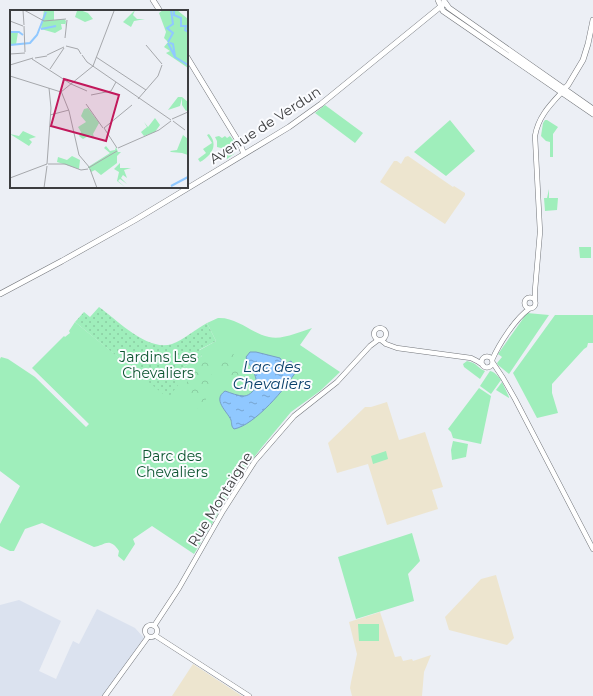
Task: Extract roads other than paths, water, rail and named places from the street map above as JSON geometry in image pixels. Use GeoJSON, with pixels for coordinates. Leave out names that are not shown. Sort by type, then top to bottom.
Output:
{"type":"FeatureCollection","features":[{"type":"Feature","properties":{"kind":"main road"},"geometry":{"type":"LineString","coordinates":[[153,0],[159,10]]}},
{"type":"Feature","properties":{"kind":"main road"},"geometry":{"type":"LineString","coordinates":[[438,0],[443,3],[443,11],[593,109]]}},
{"type":"Feature","properties":{"kind":"main road","name":"Avenue de Verdun"},"geometry":{"type":"LineString","coordinates":[[188,188],[288,127],[321,104],[443,3]]}},
{"type":"Feature","properties":{"kind":"main road"},"geometry":{"type":"LineString","coordinates":[[563,90],[583,60],[593,20]]}},
{"type":"Feature","properties":{"kind":"main road"},"geometry":{"type":"LineString","coordinates":[[188,59],[240,144],[244,154]]}},
{"type":"Feature","properties":{"kind":"main road"},"geometry":{"type":"LineString","coordinates":[[563,90],[593,114]]}},
{"type":"Feature","properties":{"kind":"main road","name":"Avenue de Verdun"},"geometry":{"type":"LineString","coordinates":[[0,294],[135,220],[188,188]]}},
{"type":"Feature","properties":{"kind":"street"},"geometry":{"type":"LineString","coordinates":[[489,367],[496,351],[523,314],[535,306],[540,232],[535,136],[540,119],[563,90]]}},
{"type":"Feature","properties":{"kind":"street"},"geometry":{"type":"LineString","coordinates":[[523,314],[525,301],[530,298],[535,290]]}},
{"type":"Feature","properties":{"kind":"street"},"geometry":{"type":"LineString","coordinates":[[530,298],[535,301]]}},
{"type":"Feature","properties":{"kind":"street"},"geometry":{"type":"LineString","coordinates":[[525,306],[529,309]]}},
{"type":"Feature","properties":{"kind":"street"},"geometry":{"type":"LineString","coordinates":[[392,346],[384,330],[379,328],[374,331],[374,336],[392,346],[474,359],[486,358],[492,362],[500,373],[593,549]]}},
{"type":"Feature","properties":{"kind":"street","name":"Rue Montaigne"},"geometry":{"type":"LineString","coordinates":[[370,346],[374,336]]}},
{"type":"Feature","properties":{"kind":"street"},"geometry":{"type":"LineString","coordinates":[[380,340],[386,336]]}},
{"type":"Feature","properties":{"kind":"street","name":"Rue Montaigne"},"geometry":{"type":"LineString","coordinates":[[154,626],[179,588],[223,511],[251,466],[294,416],[337,382],[370,346],[380,340]]}},
{"type":"Feature","properties":{"kind":"street"},"geometry":{"type":"LineString","coordinates":[[483,365],[482,361],[496,351]]}},
{"type":"Feature","properties":{"kind":"street"},"geometry":{"type":"LineString","coordinates":[[474,359],[485,367],[489,367],[500,373]]}},
{"type":"Feature","properties":{"kind":"street"},"geometry":{"type":"LineString","coordinates":[[148,637],[145,632],[146,628],[150,625],[154,626],[158,631],[156,636]]}},
{"type":"Feature","properties":{"kind":"street"},"geometry":{"type":"LineString","coordinates":[[148,637],[152,638],[156,636],[249,696]]}},
{"type":"Feature","properties":{"kind":"street"},"geometry":{"type":"LineString","coordinates":[[105,696],[148,637]]}},
{"type":"Feature","properties":{"kind":"water","name":"Lac des Chevaliers"},"geometry":{"type":"Polygon","coordinates":[[[250,352],[280,358],[282,361],[287,363],[291,361],[297,370],[278,396],[269,405],[251,421],[234,429],[231,420],[220,402],[220,398],[221,394],[225,391],[245,396],[252,392],[255,388],[255,374],[246,357],[250,352]]]}},
{"type":"Feature","properties":{"kind":"park label","name":"Jardins Les Chevaliers"},"geometry":{"type":"Point","coordinates":[158,366]}},
{"type":"Feature","properties":{"kind":"park label","name":"Parc des Chevaliers"},"geometry":{"type":"Point","coordinates":[172,464]}}]}
